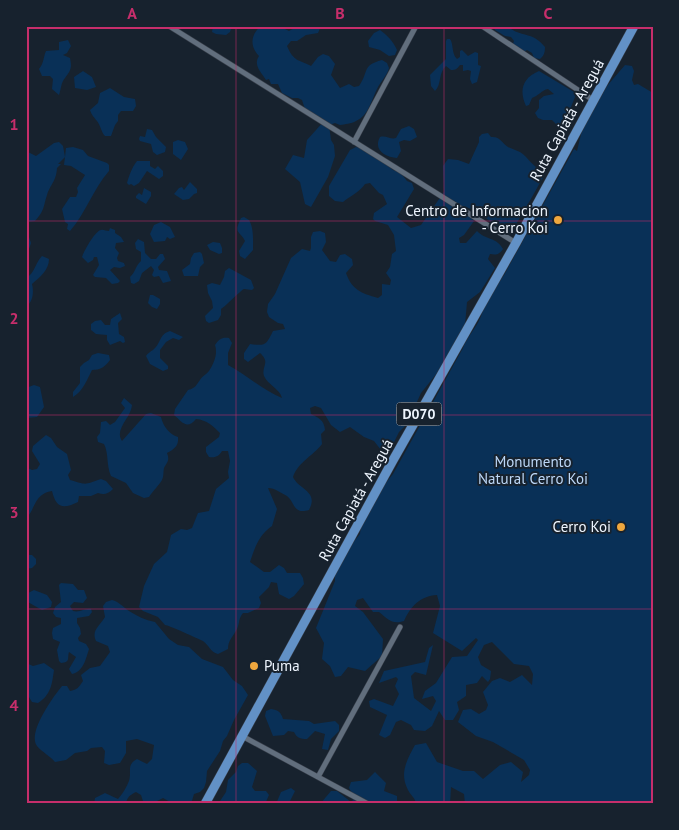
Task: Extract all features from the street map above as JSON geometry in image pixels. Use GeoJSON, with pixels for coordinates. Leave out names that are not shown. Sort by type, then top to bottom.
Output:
{"type":"FeatureCollection","features":[{"type":"Feature","properties":{"kind":"main road","name":"Ruta Capiatá - Areguá"},"geometry":{"type":"LineString","coordinates":[[205,804],[634,26]]}},
{"type":"Feature","properties":{"kind":"street"},"geometry":{"type":"LineString","coordinates":[[169,26],[516,243]]}},
{"type":"Feature","properties":{"kind":"street"},"geometry":{"type":"LineString","coordinates":[[354,142],[416,26]]}},
{"type":"Feature","properties":{"kind":"street"},"geometry":{"type":"LineString","coordinates":[[482,26],[593,100]]}},
{"type":"Feature","properties":{"kind":"street"},"geometry":{"type":"LineString","coordinates":[[318,777],[400,627]]}},
{"type":"Feature","properties":{"kind":"street"},"geometry":{"type":"LineString","coordinates":[[242,736],[368,804]]}},
{"type":"Feature","properties":{"kind":"green space"},"geometry":{"type":"Polygon","coordinates":[[[213,26],[232,26],[230,32],[226,35],[212,32],[213,26]]]}},
{"type":"Feature","properties":{"kind":"green space"},"geometry":{"type":"Polygon","coordinates":[[[261,26],[279,26],[289,31],[298,26],[321,26],[318,33],[306,35],[297,41],[291,41],[287,46],[294,58],[311,66],[323,54],[329,56],[335,64],[331,75],[340,88],[349,84],[354,87],[359,86],[368,67],[375,62],[382,60],[387,63],[389,68],[364,115],[352,123],[329,125],[335,156],[328,177],[311,207],[305,204],[300,182],[285,169],[293,155],[304,158],[307,140],[325,120],[305,109],[302,100],[282,93],[278,84],[271,84],[269,79],[266,80],[258,68],[257,59],[259,56],[254,49],[252,41],[255,33],[261,26]]]}},
{"type":"Feature","properties":{"kind":"green space"},"geometry":{"type":"Polygon","coordinates":[[[494,26],[511,26],[511,29],[536,39],[545,47],[543,55],[540,59],[534,58],[532,53],[527,50],[522,53],[512,46],[514,41],[511,37],[495,30],[494,26]]]}},
{"type":"Feature","properties":{"kind":"green space"},"geometry":{"type":"Polygon","coordinates":[[[380,30],[394,44],[397,50],[395,55],[389,56],[380,50],[369,47],[368,41],[374,33],[380,30]]]}},
{"type":"Feature","properties":{"kind":"green space"},"geometry":{"type":"Polygon","coordinates":[[[447,39],[451,41],[457,59],[460,57],[460,51],[462,50],[468,56],[475,52],[478,53],[478,65],[481,66],[477,82],[472,84],[470,79],[471,71],[463,71],[463,65],[453,70],[446,66],[435,91],[431,86],[430,75],[446,59],[447,39]]]}},
{"type":"Feature","properties":{"kind":"green space"},"geometry":{"type":"Polygon","coordinates":[[[68,40],[71,46],[67,53],[63,55],[70,58],[71,67],[59,95],[52,89],[53,79],[50,76],[42,76],[39,69],[43,63],[46,51],[59,50],[59,42],[68,40]]]}},
{"type":"Feature","properties":{"kind":"green space","name":"Monumento Natural Cerro Koi"},"geometry":{"type":"Polygon","coordinates":[[[625,65],[632,66],[634,85],[638,84],[653,93],[653,804],[465,804],[464,794],[451,787],[450,804],[416,804],[405,784],[404,778],[407,761],[415,745],[426,743],[437,762],[463,771],[474,771],[483,779],[500,765],[511,762],[523,772],[521,782],[529,775],[530,770],[524,760],[493,742],[476,736],[458,722],[463,710],[471,709],[479,714],[486,710],[488,705],[483,692],[492,681],[500,678],[510,682],[522,675],[532,685],[533,674],[529,666],[514,664],[492,642],[484,645],[478,657],[481,665],[491,671],[490,679],[488,682],[482,676],[477,683],[466,685],[466,696],[457,702],[459,710],[453,720],[445,720],[439,711],[432,726],[425,731],[414,730],[411,725],[401,720],[396,722],[390,735],[385,738],[379,735],[387,715],[370,707],[369,701],[374,699],[393,706],[399,694],[395,686],[398,679],[396,677],[379,683],[384,671],[425,662],[429,648],[433,645],[426,675],[415,672],[411,676],[414,698],[431,711],[436,701],[433,696],[422,699],[425,691],[436,683],[452,657],[467,656],[478,640],[476,638],[462,651],[433,633],[440,606],[437,595],[421,600],[413,606],[404,621],[396,622],[390,621],[379,612],[373,612],[363,598],[357,600],[355,606],[363,612],[383,639],[382,656],[365,671],[348,667],[341,676],[335,677],[330,666],[322,659],[324,643],[316,628],[335,581],[335,570],[345,552],[360,534],[362,512],[393,474],[465,343],[478,323],[483,306],[504,275],[574,149],[577,151],[582,130],[607,86],[625,65]]]}},
{"type":"Feature","properties":{"kind":"green space"},"geometry":{"type":"Polygon","coordinates":[[[83,71],[92,77],[96,87],[87,90],[75,88],[74,77],[83,71]]]}},
{"type":"Feature","properties":{"kind":"green space"},"geometry":{"type":"Polygon","coordinates":[[[539,71],[574,92],[575,97],[571,107],[575,118],[568,126],[558,126],[552,120],[538,118],[535,113],[539,108],[539,100],[544,96],[554,94],[548,89],[532,98],[529,105],[526,106],[523,95],[524,85],[529,77],[539,71]]]}},
{"type":"Feature","properties":{"kind":"green space"},"geometry":{"type":"Polygon","coordinates":[[[110,88],[124,97],[135,99],[136,106],[133,111],[121,111],[111,136],[105,136],[90,110],[98,103],[100,93],[110,88]]]}},
{"type":"Feature","properties":{"kind":"green space"},"geometry":{"type":"Polygon","coordinates":[[[409,126],[414,129],[417,137],[410,141],[404,140],[399,142],[401,151],[397,158],[381,152],[378,146],[380,137],[396,138],[401,129],[409,126]]]}},
{"type":"Feature","properties":{"kind":"green space"},"geometry":{"type":"Polygon","coordinates":[[[147,129],[152,130],[166,147],[165,152],[157,155],[153,152],[151,144],[140,141],[140,136],[145,137],[147,129]]]}},
{"type":"Feature","properties":{"kind":"green space"},"geometry":{"type":"Polygon","coordinates":[[[488,133],[491,137],[499,139],[508,147],[523,154],[542,171],[544,176],[521,217],[508,234],[476,211],[466,207],[466,212],[474,221],[464,235],[459,238],[460,243],[466,243],[477,231],[498,242],[503,249],[497,254],[490,254],[488,259],[495,268],[480,292],[467,302],[465,325],[446,362],[421,393],[407,424],[387,450],[381,450],[374,441],[364,437],[350,427],[340,432],[331,425],[321,408],[315,406],[310,408],[311,414],[324,424],[325,430],[321,434],[322,444],[298,467],[293,477],[312,499],[309,510],[300,511],[287,496],[268,488],[277,509],[272,526],[261,537],[250,562],[264,572],[270,572],[279,565],[287,573],[300,573],[304,584],[289,599],[279,594],[277,583],[271,582],[269,587],[259,597],[261,603],[259,608],[243,613],[228,649],[218,654],[213,652],[203,641],[165,625],[158,617],[143,611],[139,607],[144,586],[154,564],[167,552],[171,535],[181,529],[187,530],[192,528],[198,513],[209,511],[216,489],[229,478],[230,461],[228,451],[222,451],[214,457],[209,457],[206,452],[206,447],[219,437],[220,433],[207,422],[196,419],[190,424],[185,424],[174,415],[175,409],[188,390],[196,386],[211,368],[215,358],[216,343],[223,338],[229,338],[232,343],[228,353],[228,365],[282,398],[264,376],[265,359],[263,356],[260,353],[248,362],[244,359],[244,353],[250,344],[265,344],[273,331],[285,329],[283,324],[269,317],[267,312],[268,304],[275,294],[291,258],[302,249],[310,251],[313,232],[320,231],[325,233],[326,242],[322,250],[330,261],[336,262],[340,255],[345,254],[352,259],[353,265],[346,273],[348,279],[358,290],[378,298],[382,295],[382,284],[390,285],[391,280],[386,273],[390,267],[392,254],[396,251],[394,235],[388,225],[373,219],[374,213],[387,204],[383,195],[370,183],[365,184],[343,202],[335,201],[329,196],[329,186],[350,150],[356,147],[370,150],[379,160],[393,170],[400,172],[407,181],[412,183],[414,189],[397,217],[411,228],[421,225],[444,192],[443,166],[448,159],[469,164],[479,142],[479,137],[482,134],[488,133]]]}},
{"type":"Feature","properties":{"kind":"green space"},"geometry":{"type":"Polygon","coordinates":[[[178,140],[185,142],[188,149],[181,160],[173,154],[173,142],[178,140]]]}},
{"type":"Feature","properties":{"kind":"green space"},"geometry":{"type":"Polygon","coordinates":[[[59,142],[63,146],[65,157],[58,164],[61,164],[57,168],[56,176],[41,214],[35,221],[26,222],[26,151],[36,156],[54,143],[59,142]]]}},
{"type":"Feature","properties":{"kind":"green space"},"geometry":{"type":"Polygon","coordinates":[[[73,147],[83,150],[88,156],[109,165],[109,171],[98,185],[81,217],[70,231],[67,229],[68,224],[65,222],[62,209],[70,197],[76,197],[77,188],[85,175],[71,166],[64,165],[66,148],[73,147]]]}},
{"type":"Feature","properties":{"kind":"green space"},"geometry":{"type":"Polygon","coordinates":[[[137,161],[150,161],[150,166],[155,169],[158,166],[163,171],[163,176],[159,179],[147,171],[139,183],[134,186],[129,185],[127,183],[129,177],[137,161]]]}},
{"type":"Feature","properties":{"kind":"green space"},"geometry":{"type":"Polygon","coordinates":[[[190,182],[197,189],[197,193],[189,199],[183,200],[174,194],[179,188],[182,187],[184,190],[190,182]]]}},
{"type":"Feature","properties":{"kind":"green space"},"geometry":{"type":"Polygon","coordinates":[[[144,188],[151,192],[151,196],[146,204],[136,198],[139,193],[142,195],[144,188]]]}},
{"type":"Feature","properties":{"kind":"green space"},"geometry":{"type":"Polygon","coordinates":[[[244,217],[251,223],[253,239],[253,250],[245,259],[240,256],[239,251],[245,241],[237,230],[241,218],[244,217]]]}},
{"type":"Feature","properties":{"kind":"green space"},"geometry":{"type":"Polygon","coordinates":[[[161,222],[170,227],[175,237],[170,239],[167,237],[165,241],[154,242],[150,234],[154,225],[161,222]]]}},
{"type":"Feature","properties":{"kind":"green space"},"geometry":{"type":"Polygon","coordinates":[[[110,228],[115,230],[115,233],[124,242],[116,243],[115,248],[119,253],[118,261],[124,263],[125,266],[120,268],[114,267],[110,270],[120,281],[112,284],[106,278],[93,275],[99,265],[97,257],[94,257],[88,263],[82,257],[96,234],[102,230],[109,231],[110,228]]]}},
{"type":"Feature","properties":{"kind":"green space"},"geometry":{"type":"Polygon","coordinates":[[[26,234],[31,243],[28,272],[26,275],[26,234]]]}},
{"type":"Feature","properties":{"kind":"green space"},"geometry":{"type":"Polygon","coordinates":[[[138,239],[144,242],[145,253],[151,259],[156,259],[160,254],[163,254],[165,259],[158,267],[159,270],[167,271],[171,281],[163,283],[159,276],[154,277],[152,275],[154,270],[151,266],[142,273],[139,281],[134,284],[131,283],[130,277],[141,261],[141,252],[136,249],[135,243],[138,239]]]}},
{"type":"Feature","properties":{"kind":"green space"},"geometry":{"type":"Polygon","coordinates":[[[213,242],[220,243],[222,253],[219,254],[210,250],[207,245],[213,242]]]}},
{"type":"Feature","properties":{"kind":"green space"},"geometry":{"type":"Polygon","coordinates":[[[200,252],[204,263],[200,267],[198,276],[184,276],[182,270],[190,264],[194,253],[200,252]]]}},
{"type":"Feature","properties":{"kind":"green space"},"geometry":{"type":"Polygon","coordinates":[[[42,256],[49,259],[49,263],[44,273],[32,284],[32,297],[26,307],[26,278],[42,256]]]}},
{"type":"Feature","properties":{"kind":"green space"},"geometry":{"type":"Polygon","coordinates":[[[229,268],[251,280],[254,288],[252,290],[242,290],[221,309],[221,315],[218,320],[209,323],[206,321],[205,316],[213,308],[207,285],[212,283],[220,285],[225,271],[229,268]]]}},
{"type":"Feature","properties":{"kind":"green space"},"geometry":{"type":"Polygon","coordinates":[[[150,295],[160,299],[157,309],[148,303],[150,295]]]}},
{"type":"Feature","properties":{"kind":"green space"},"geometry":{"type":"Polygon","coordinates":[[[120,313],[122,319],[118,323],[119,334],[124,337],[125,342],[120,341],[110,345],[107,335],[96,334],[91,330],[91,324],[95,321],[101,320],[105,325],[110,325],[111,319],[120,313]]]}},
{"type":"Feature","properties":{"kind":"green space"},"geometry":{"type":"Polygon","coordinates":[[[170,331],[183,337],[179,340],[173,338],[166,342],[160,350],[160,358],[168,366],[168,369],[163,371],[150,364],[146,356],[156,348],[164,334],[170,331]]]}},
{"type":"Feature","properties":{"kind":"green space"},"geometry":{"type":"Polygon","coordinates":[[[98,353],[109,355],[110,360],[102,368],[92,370],[82,388],[73,397],[73,392],[80,383],[80,367],[92,355],[98,353]]]}},
{"type":"Feature","properties":{"kind":"green space"},"geometry":{"type":"Polygon","coordinates":[[[34,385],[40,387],[44,407],[37,417],[26,418],[26,388],[34,385]]]}},
{"type":"Feature","properties":{"kind":"green space"},"geometry":{"type":"Polygon","coordinates":[[[124,398],[132,405],[121,428],[120,437],[122,441],[146,414],[151,413],[161,417],[167,429],[178,437],[178,443],[167,453],[168,460],[164,468],[162,480],[149,497],[144,498],[133,493],[126,483],[111,476],[108,468],[106,448],[104,444],[98,442],[97,437],[100,433],[101,422],[106,421],[110,425],[115,422],[125,408],[121,403],[124,398]]]}},
{"type":"Feature","properties":{"kind":"green space"},"geometry":{"type":"Polygon","coordinates":[[[46,435],[51,438],[57,447],[67,454],[71,470],[68,475],[70,480],[85,484],[101,479],[106,481],[113,489],[106,494],[98,493],[91,496],[79,496],[78,502],[68,506],[58,504],[52,491],[46,493],[38,498],[26,519],[26,467],[32,470],[37,469],[40,464],[32,451],[33,446],[46,435]]]}},
{"type":"Feature","properties":{"kind":"green space"},"geometry":{"type":"Polygon","coordinates":[[[26,555],[32,555],[36,559],[36,564],[32,568],[26,569],[26,555]]]}},
{"type":"Feature","properties":{"kind":"green space"},"geometry":{"type":"Polygon","coordinates":[[[61,583],[73,584],[78,590],[84,590],[87,598],[83,603],[74,602],[70,606],[73,611],[91,609],[92,612],[89,616],[77,618],[81,634],[78,638],[79,641],[86,644],[89,649],[79,671],[72,674],[69,669],[76,657],[69,652],[67,661],[61,663],[59,661],[57,650],[60,642],[53,639],[52,633],[53,628],[61,624],[61,618],[56,617],[53,613],[55,607],[61,602],[59,585],[61,583]]]}},
{"type":"Feature","properties":{"kind":"green space"},"geometry":{"type":"Polygon","coordinates":[[[34,590],[47,595],[52,602],[51,607],[42,610],[26,601],[28,593],[34,590]]]}},
{"type":"Feature","properties":{"kind":"green space"},"geometry":{"type":"Polygon","coordinates":[[[112,600],[138,616],[155,622],[169,639],[178,645],[189,647],[202,659],[223,667],[233,680],[242,686],[248,695],[223,741],[220,751],[207,771],[204,788],[194,794],[191,804],[174,804],[163,798],[157,801],[156,804],[144,804],[141,795],[136,792],[129,796],[126,804],[94,804],[95,798],[105,793],[118,799],[129,781],[130,768],[134,761],[137,759],[147,764],[152,759],[154,745],[137,739],[126,741],[126,753],[120,763],[109,765],[104,763],[105,751],[102,747],[75,753],[66,760],[55,762],[37,746],[35,733],[38,724],[47,706],[58,691],[62,686],[67,686],[70,691],[78,688],[83,681],[81,675],[90,668],[100,666],[110,652],[108,646],[96,641],[95,634],[105,617],[103,606],[106,602],[112,600]]]}},
{"type":"Feature","properties":{"kind":"green space"},"geometry":{"type":"Polygon","coordinates":[[[26,663],[33,666],[44,663],[54,670],[48,693],[38,703],[32,702],[29,697],[26,697],[26,663]]]}},
{"type":"Feature","properties":{"kind":"green space"},"geometry":{"type":"Polygon","coordinates":[[[271,709],[279,712],[283,719],[309,721],[314,724],[335,721],[339,725],[339,731],[331,739],[328,750],[322,749],[325,734],[315,731],[307,739],[299,738],[294,732],[288,731],[284,735],[273,736],[265,716],[266,711],[271,709]]]}},
{"type":"Feature","properties":{"kind":"green space"},"geometry":{"type":"Polygon","coordinates":[[[242,763],[248,763],[257,771],[252,787],[255,791],[266,791],[269,795],[265,804],[220,804],[226,792],[228,780],[242,763]]]}},
{"type":"Feature","properties":{"kind":"green space"},"geometry":{"type":"Polygon","coordinates":[[[375,772],[386,783],[384,791],[397,796],[397,804],[320,804],[331,791],[337,791],[351,802],[355,798],[349,788],[351,782],[367,780],[375,772]]]}},
{"type":"Feature","properties":{"kind":"green space"},"geometry":{"type":"Polygon","coordinates":[[[291,788],[295,791],[290,804],[276,804],[281,792],[291,788]]]}},
{"type":"Feature","properties":{"kind":"place","name":"Centro de Informacion - Cerro Koi"},"geometry":{"type":"Point","coordinates":[558,220]}},
{"type":"Feature","properties":{"kind":"place","name":"Cerro Koi"},"geometry":{"type":"Point","coordinates":[621,527]}},
{"type":"Feature","properties":{"kind":"place","name":"Puma"},"geometry":{"type":"Point","coordinates":[254,666]}}]}
